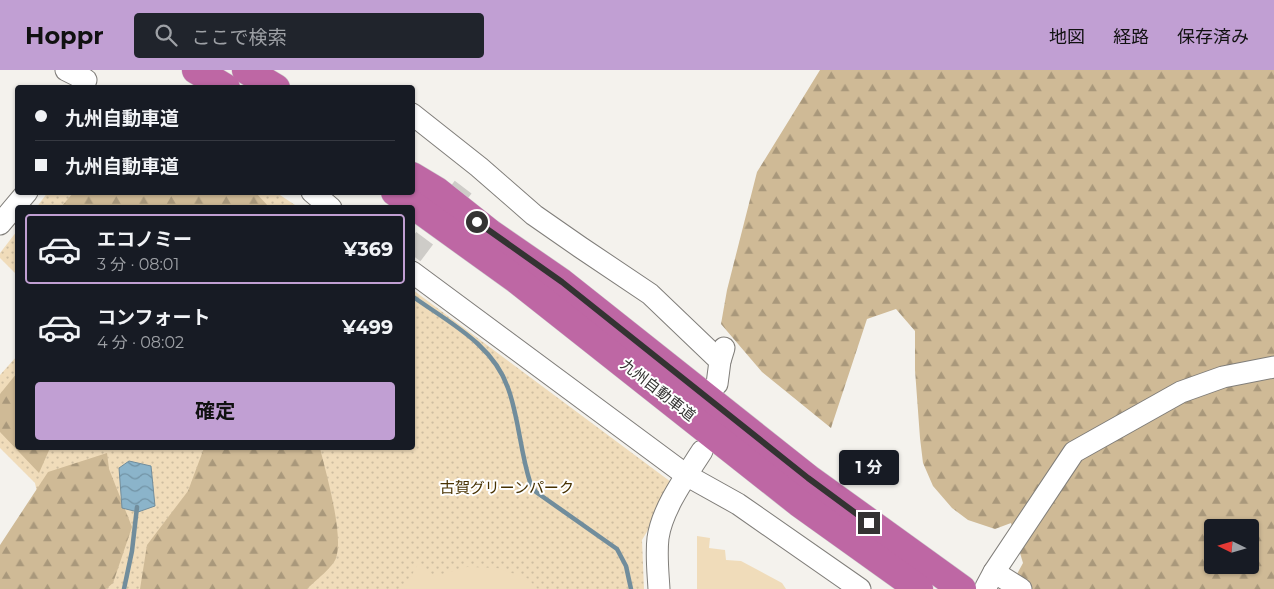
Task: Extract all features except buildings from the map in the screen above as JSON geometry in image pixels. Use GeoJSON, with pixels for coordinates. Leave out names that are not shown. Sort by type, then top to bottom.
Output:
{"type":"FeatureCollection","features":[{"type":"Feature","properties":{"kind":"highway"},"geometry":{"type":"LineString","coordinates":[[196,70],[221,85]]}},
{"type":"Feature","properties":{"kind":"highway"},"geometry":{"type":"LineString","coordinates":[[246,70],[271,85]]}},
{"type":"Feature","properties":{"kind":"highway","name":"九州自動車道"},"geometry":{"type":"LineString","coordinates":[[415,178],[437,191],[490,232],[562,282],[808,478],[981,583]]}},
{"type":"Feature","properties":{"kind":"highway","name":"九州自動車道"},"geometry":{"type":"LineString","coordinates":[[399,195],[413,205]]}},
{"type":"Feature","properties":{"kind":"highway","name":"九州自動車道"},"geometry":{"type":"LineString","coordinates":[[415,206],[517,280],[799,502],[919,589]]}},
{"type":"Feature","properties":{"kind":"street"},"geometry":{"type":"LineString","coordinates":[[66,70],[90,77]]}},
{"type":"Feature","properties":{"kind":"street"},"geometry":{"type":"LineString","coordinates":[[415,117],[473,175],[650,294],[722,353],[717,384]]}},
{"type":"Feature","properties":{"kind":"street"},"geometry":{"type":"LineString","coordinates":[[16,205],[24,195]]}},
{"type":"Feature","properties":{"kind":"street"},"geometry":{"type":"LineString","coordinates":[[315,195],[327,205]]}},
{"type":"Feature","properties":{"kind":"street"},"geometry":{"type":"LineString","coordinates":[[0,224],[15,206]]}},
{"type":"Feature","properties":{"kind":"street"},"geometry":{"type":"LineString","coordinates":[[415,274],[686,475],[738,504],[860,589]]}},
{"type":"Feature","properties":{"kind":"street"},"geometry":{"type":"LineString","coordinates":[[1021,589],[981,583],[1074,452],[1181,392],[1223,377],[1274,367]]}},
{"type":"Feature","properties":{"kind":"street"},"geometry":{"type":"LineString","coordinates":[[659,589],[658,537],[663,518],[686,475],[702,451]]}},
{"type":"Feature","properties":{"kind":"green space"},"geometry":{"type":"Polygon","coordinates":[[[820,70],[1274,70],[1274,589],[1032,589],[1021,582],[1017,574],[1023,563],[1011,523],[995,529],[968,520],[952,508],[933,486],[923,463],[920,438],[915,370],[915,331],[896,309],[867,319],[831,428],[762,372],[721,324],[727,290],[757,172],[820,70]]]}},
{"type":"Feature","properties":{"kind":"green space"},"geometry":{"type":"Polygon","coordinates":[[[46,195],[280,195],[295,205],[38,205],[46,195]]]}},
{"type":"Feature","properties":{"kind":"green space"},"geometry":{"type":"Polygon","coordinates":[[[71,195],[258,195],[267,205],[63,205],[71,195]]]}},
{"type":"Feature","properties":{"kind":"green space"},"geometry":{"type":"Polygon","coordinates":[[[15,234],[15,273],[0,258],[0,253],[15,234]]]}},
{"type":"Feature","properties":{"kind":"green space","name":"古賀グリーンパーク"},"geometry":{"type":"Polygon","coordinates":[[[415,291],[675,485],[642,540],[644,589],[0,589],[46,534],[35,483],[0,448],[0,375],[15,358],[15,450],[415,450],[415,291]]]}},
{"type":"Feature","properties":{"kind":"green space"},"geometry":{"type":"Polygon","coordinates":[[[15,375],[15,448],[0,432],[0,394],[15,375]]]}},
{"type":"Feature","properties":{"kind":"green space"},"geometry":{"type":"Polygon","coordinates":[[[17,450],[49,450],[39,473],[17,450]]]}},
{"type":"Feature","properties":{"kind":"green space"},"geometry":{"type":"Polygon","coordinates":[[[203,450],[320,450],[336,520],[338,548],[336,558],[332,565],[307,589],[140,589],[147,545],[188,491],[203,450]]]}},
{"type":"Feature","properties":{"kind":"green space"},"geometry":{"type":"Polygon","coordinates":[[[107,453],[109,469],[132,527],[113,583],[106,589],[0,589],[0,545],[48,472],[107,453]]]}},
{"type":"Feature","properties":{"kind":"green space"},"geometry":{"type":"Polygon","coordinates":[[[697,536],[710,538],[709,548],[725,550],[726,560],[741,561],[782,583],[786,589],[697,589],[697,536]]]}},
{"type":"Feature","properties":{"kind":"green space"},"geometry":{"type":"Polygon","coordinates":[[[418,564],[435,576],[467,567],[497,568],[527,578],[538,589],[404,589],[418,564]]]}},
{"type":"Feature","properties":{"kind":"water"},"geometry":{"type":"Polygon","coordinates":[[[129,461],[151,466],[155,506],[138,512],[122,508],[119,468],[129,461]]]}},
{"type":"Feature","properties":{"kind":"waterway"},"geometry":{"type":"LineString","coordinates":[[415,298],[468,335],[492,359],[501,372],[508,388],[515,411],[530,482],[536,492],[617,549],[626,566],[631,589]]}},
{"type":"Feature","properties":{"kind":"waterway"},"geometry":{"type":"LineString","coordinates":[[124,589],[132,551],[137,507]]}},
{"type":"Feature","properties":{"kind":"tunnel"},"geometry":{"type":"LineString","coordinates":[[415,251],[467,182]]}},
{"type":"Feature","properties":{"kind":"route"},"geometry":{"type":"LineString","coordinates":[[477,222],[562,282],[808,478],[869,523]]}}]}
